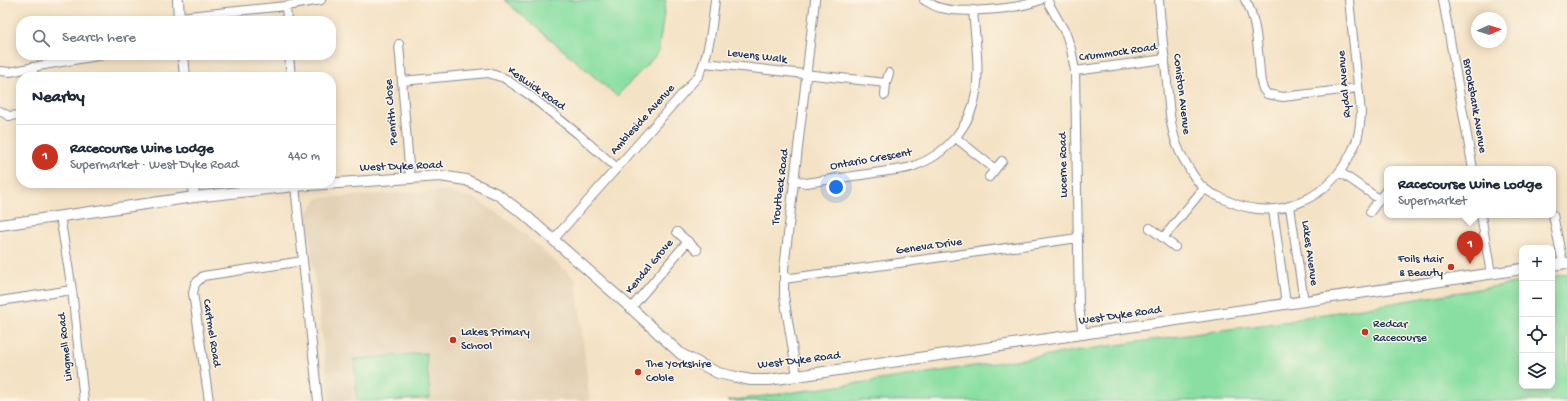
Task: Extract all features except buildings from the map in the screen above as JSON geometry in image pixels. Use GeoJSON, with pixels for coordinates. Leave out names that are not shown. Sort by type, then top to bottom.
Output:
{"type":"FeatureCollection","features":[{"type":"Feature","properties":{"kind":"street"},"geometry":{"type":"LineString","coordinates":[[178,0],[179,16]]}},
{"type":"Feature","properties":{"kind":"street"},"geometry":{"type":"LineString","coordinates":[[204,16],[286,6],[321,0]]}},
{"type":"Feature","properties":{"kind":"street","name":"Ambleside Avenue"},"geometry":{"type":"LineString","coordinates":[[554,239],[699,75],[705,63],[709,49],[715,0]]}},
{"type":"Feature","properties":{"kind":"street","name":"Troutbeck Road"},"geometry":{"type":"LineString","coordinates":[[797,376],[784,296],[784,269],[815,0]]}},
{"type":"Feature","properties":{"kind":"street"},"geometry":{"type":"LineString","coordinates":[[924,0],[940,8],[956,10],[1021,6],[1040,0]]}},
{"type":"Feature","properties":{"kind":"street","name":"Lucerne Road"},"geometry":{"type":"LineString","coordinates":[[1048,0],[1066,34],[1071,49],[1075,71],[1079,307],[1083,335]]}},
{"type":"Feature","properties":{"kind":"street","name":"Coniston Avenue"},"geometry":{"type":"LineString","coordinates":[[1159,0],[1170,117],[1176,143],[1182,157],[1204,188],[1238,205],[1273,210],[1290,207]]}},
{"type":"Feature","properties":{"kind":"street"},"geometry":{"type":"LineString","coordinates":[[1245,0],[1249,5],[1254,18],[1261,82],[1263,89],[1267,94],[1282,97],[1358,88]]}},
{"type":"Feature","properties":{"kind":"street","name":"Rydal Avenue"},"geometry":{"type":"LineString","coordinates":[[1290,207],[1324,189],[1340,172],[1354,147],[1359,130],[1361,113],[1349,0]]}},
{"type":"Feature","properties":{"kind":"street","name":"Brooksbank Avenue"},"geometry":{"type":"LineString","coordinates":[[1443,0],[1472,166]]}},
{"type":"Feature","properties":{"kind":"street"},"geometry":{"type":"LineString","coordinates":[[286,6],[287,16]]}},
{"type":"Feature","properties":{"kind":"street","name":"Ontario Crescent"},"geometry":{"type":"LineString","coordinates":[[794,180],[806,183],[913,167],[938,154],[956,138],[973,107],[976,93],[977,66],[973,10]]}},
{"type":"Feature","properties":{"kind":"street","name":"Penrith Close"},"geometry":{"type":"LineString","coordinates":[[399,44],[410,178]]}},
{"type":"Feature","properties":{"kind":"street","name":"Crummock Road"},"geometry":{"type":"LineString","coordinates":[[1075,71],[1164,59]]}},
{"type":"Feature","properties":{"kind":"street"},"geometry":{"type":"LineString","coordinates":[[0,71],[10,72],[73,60]]}},
{"type":"Feature","properties":{"kind":"street"},"geometry":{"type":"LineString","coordinates":[[183,60],[185,72]]}},
{"type":"Feature","properties":{"kind":"street"},"geometry":{"type":"LineString","coordinates":[[289,60],[291,72]]}},
{"type":"Feature","properties":{"kind":"street","name":"Levens Walk"},"geometry":{"type":"LineString","coordinates":[[705,63],[886,83]]}},
{"type":"Feature","properties":{"kind":"street"},"geometry":{"type":"LineString","coordinates":[[32,67],[33,72]]}},
{"type":"Feature","properties":{"kind":"street","name":"Keswick Road"},"geometry":{"type":"LineString","coordinates":[[402,81],[488,73],[504,78],[528,94],[578,134],[617,168]]}},
{"type":"Feature","properties":{"kind":"street"},"geometry":{"type":"LineString","coordinates":[[886,95],[886,83],[889,73]]}},
{"type":"Feature","properties":{"kind":"street"},"geometry":{"type":"LineString","coordinates":[[0,111],[10,116],[16,115]]}},
{"type":"Feature","properties":{"kind":"street"},"geometry":{"type":"LineString","coordinates":[[956,138],[996,169]]}},
{"type":"Feature","properties":{"kind":"street"},"geometry":{"type":"LineString","coordinates":[[988,177],[1002,161]]}},
{"type":"Feature","properties":{"kind":"street"},"geometry":{"type":"LineString","coordinates":[[1340,172],[1379,200]]}},
{"type":"Feature","properties":{"kind":"street","name":"West Dyke Road"},"geometry":{"type":"LineString","coordinates":[[336,183],[440,176],[466,180],[497,194],[554,239],[681,354],[718,373],[751,380],[769,380],[1083,335],[1519,269]]}},
{"type":"Feature","properties":{"kind":"street"},"geometry":{"type":"LineString","coordinates":[[193,188],[194,197]]}},
{"type":"Feature","properties":{"kind":"street","name":"West Dyke Road"},"geometry":{"type":"LineString","coordinates":[[0,225],[194,197],[277,188]]}},
{"type":"Feature","properties":{"kind":"street"},"geometry":{"type":"LineString","coordinates":[[295,188],[318,401]]}},
{"type":"Feature","properties":{"kind":"street"},"geometry":{"type":"LineString","coordinates":[[1163,238],[1204,188]]}},
{"type":"Feature","properties":{"kind":"street"},"geometry":{"type":"LineString","coordinates":[[1370,212],[1384,193]]}},
{"type":"Feature","properties":{"kind":"street","name":"Lakes Avenue"},"geometry":{"type":"LineString","coordinates":[[1290,207],[1304,302]]}},
{"type":"Feature","properties":{"kind":"street"},"geometry":{"type":"LineString","coordinates":[[1273,210],[1286,304]]}},
{"type":"Feature","properties":{"kind":"street","name":"Lingmell Road"},"geometry":{"type":"LineString","coordinates":[[60,216],[72,290],[84,401]]}},
{"type":"Feature","properties":{"kind":"street"},"geometry":{"type":"LineString","coordinates":[[1481,218],[1491,274]]}},
{"type":"Feature","properties":{"kind":"street"},"geometry":{"type":"LineString","coordinates":[[1554,218],[1565,263],[1555,265]]}},
{"type":"Feature","properties":{"kind":"street"},"geometry":{"type":"LineString","coordinates":[[1150,228],[1175,247]]}},
{"type":"Feature","properties":{"kind":"street","name":"Kendal Grove"},"geometry":{"type":"LineString","coordinates":[[677,232],[697,250]]}},
{"type":"Feature","properties":{"kind":"street","name":"Geneva Drive"},"geometry":{"type":"LineString","coordinates":[[784,279],[1078,238]]}},
{"type":"Feature","properties":{"kind":"street","name":"Kendal Grove"},"geometry":{"type":"LineString","coordinates":[[631,308],[688,241]]}},
{"type":"Feature","properties":{"kind":"street","name":"Cartmel Road"},"geometry":{"type":"LineString","coordinates":[[209,401],[193,293],[195,284],[203,276],[303,261]]}},
{"type":"Feature","properties":{"kind":"street"},"geometry":{"type":"LineString","coordinates":[[0,301],[72,290]]}},
{"type":"Feature","properties":{"kind":"shaded area","name":"Lakes Primary School"},"geometry":{"type":"Polygon","coordinates":[[[441,191],[474,198],[510,221],[576,280],[590,401],[330,401],[307,214],[318,198],[441,191]]]}},
{"type":"Feature","properties":{"kind":"green space"},"geometry":{"type":"Polygon","coordinates":[[[504,0],[666,0],[658,53],[617,96],[504,0]]]}},
{"type":"Feature","properties":{"kind":"green space","name":"Redcar Racecourse"},"geometry":{"type":"Polygon","coordinates":[[[1567,274],[1567,401],[727,401],[1291,321],[1300,318],[1519,282],[1519,389],[1555,389],[1555,276],[1567,274]]]}},
{"type":"Feature","properties":{"kind":"green space"},"geometry":{"type":"Polygon","coordinates":[[[426,353],[430,398],[388,401],[357,401],[354,359],[426,353]]]}},
{"type":"Feature","properties":{"kind":"place","name":"Racecourse Wine Lodge"},"geometry":{"type":"Point","coordinates":[1470,264]}},
{"type":"Feature","properties":{"kind":"place","name":"Foils Hair & Beauty"},"geometry":{"type":"Point","coordinates":[1451,267]}},
{"type":"Feature","properties":{"kind":"place","name":"Redcar Racecourse"},"geometry":{"type":"Point","coordinates":[1365,332]}},
{"type":"Feature","properties":{"kind":"place","name":"Lakes Primary School"},"geometry":{"type":"Point","coordinates":[453,340]}},
{"type":"Feature","properties":{"kind":"place","name":"The Yorkshire Coble"},"geometry":{"type":"Point","coordinates":[638,372]}}]}
